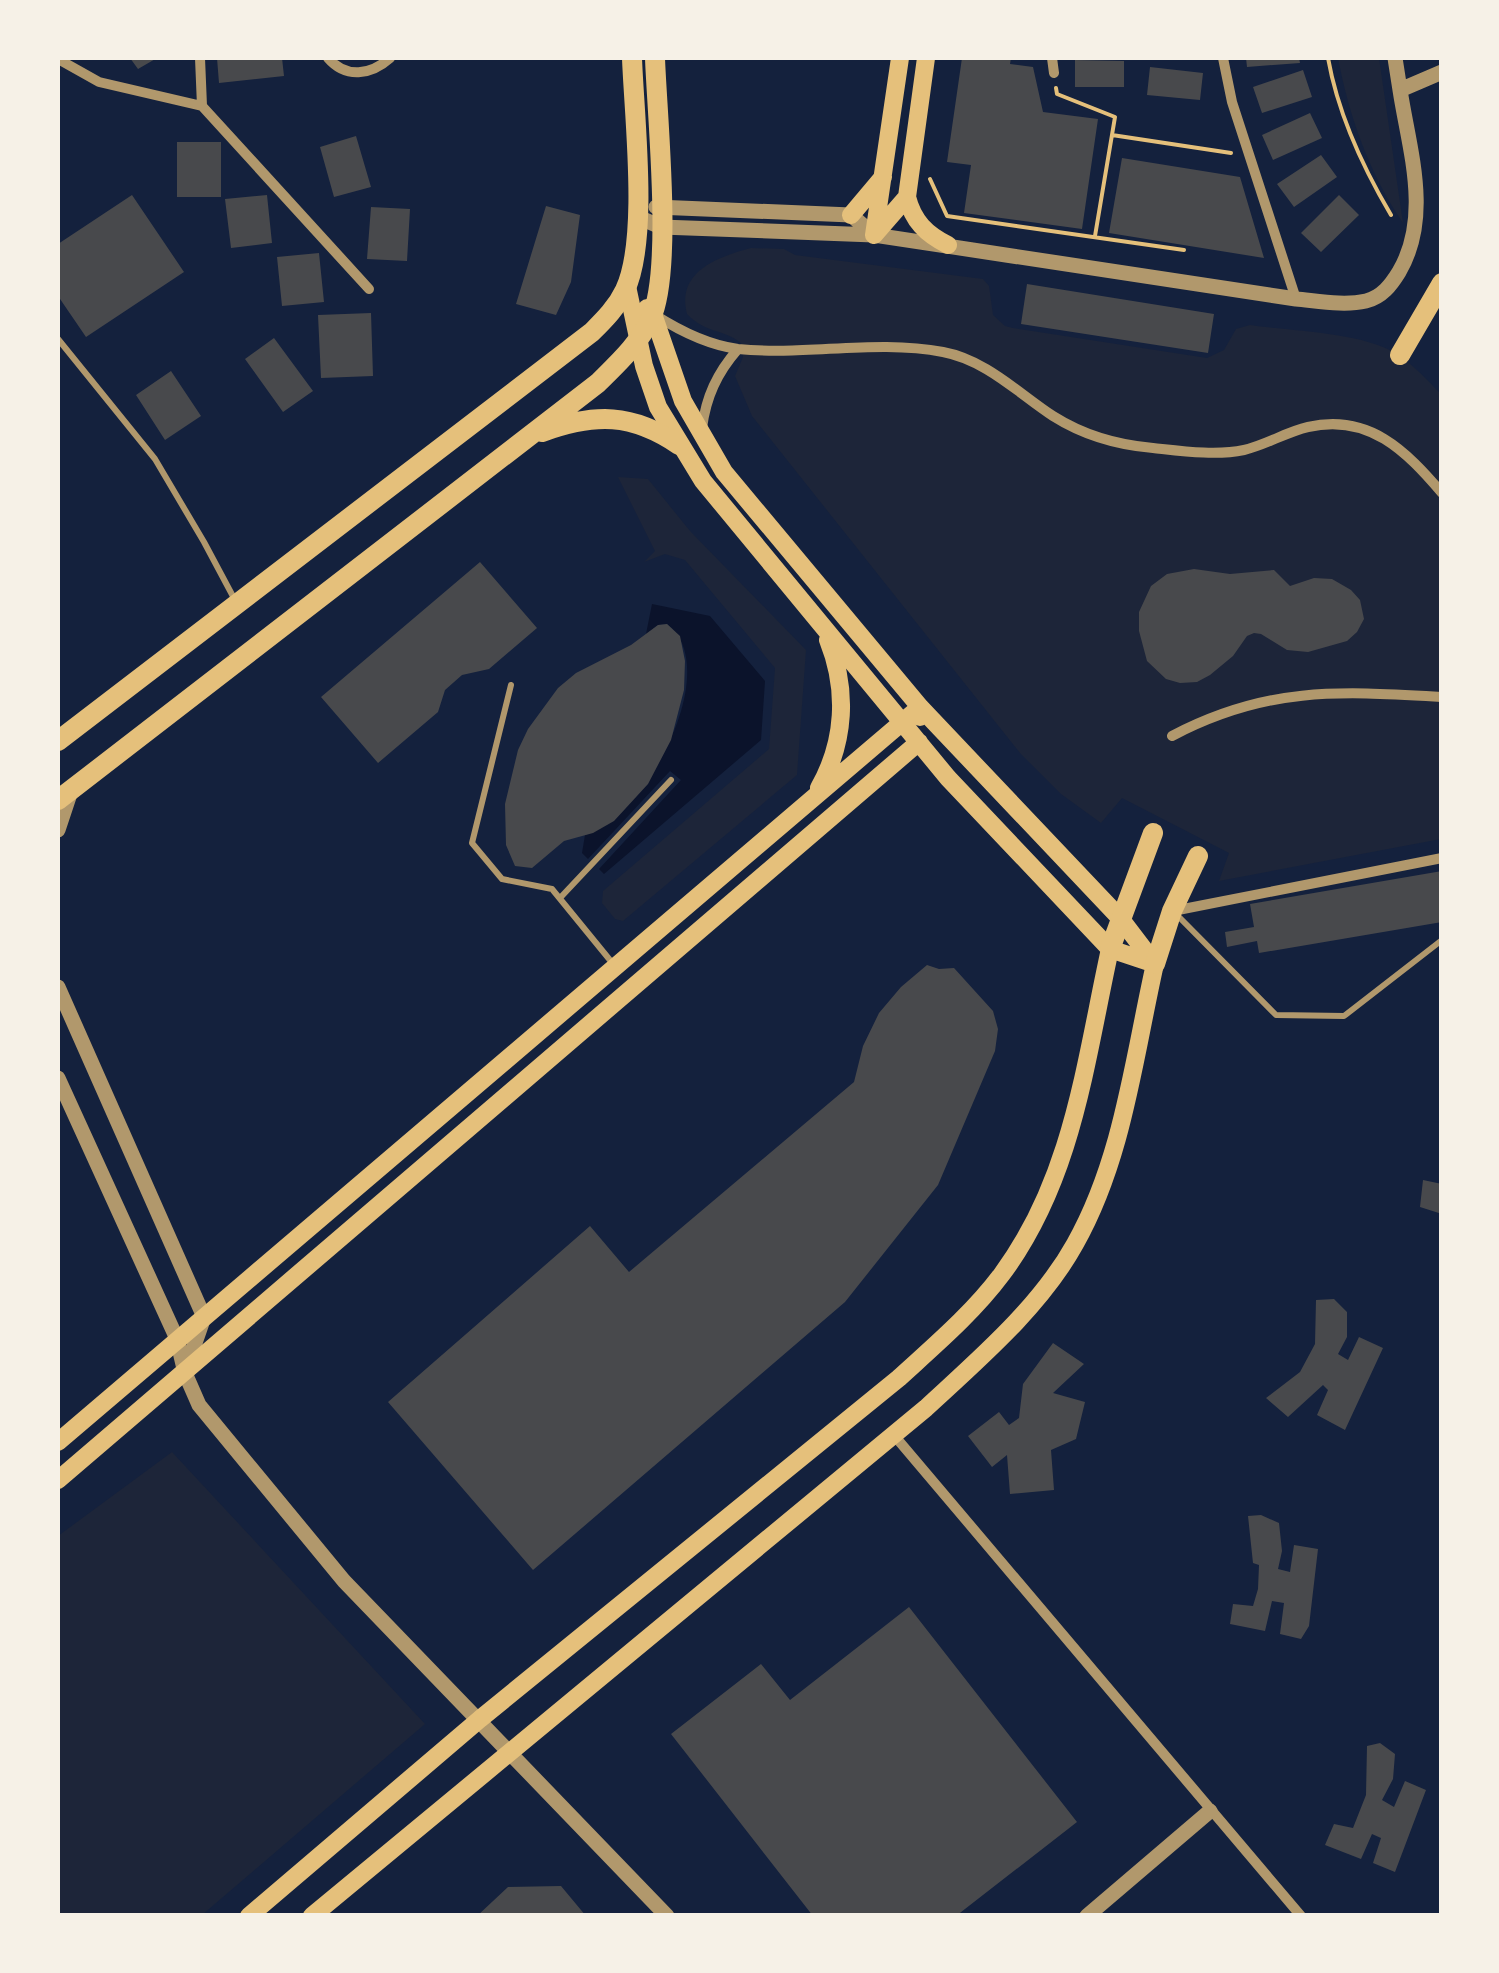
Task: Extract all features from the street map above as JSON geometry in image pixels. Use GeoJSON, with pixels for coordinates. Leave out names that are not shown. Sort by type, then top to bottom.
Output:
{"type":"FeatureCollection","features":[{"type":"Feature","properties":{"kind":"main road"},"geometry":{"type":"LineString","coordinates":[[58,741],[592,332],[612,311],[627,286],[638,217],[632,58]]}},
{"type":"Feature","properties":{"kind":"main road"},"geometry":{"type":"LineString","coordinates":[[65,794],[598,382],[638,340],[653,314],[658,283],[655,58]]}},
{"type":"Feature","properties":{"kind":"main road"},"geometry":{"type":"LineString","coordinates":[[874,235],[900,58]]}},
{"type":"Feature","properties":{"kind":"main road"},"geometry":{"type":"LineString","coordinates":[[874,235],[906,197],[926,58]]}},
{"type":"Feature","properties":{"kind":"main road"},"geometry":{"type":"LineString","coordinates":[[852,215],[883,176]]}},
{"type":"Feature","properties":{"kind":"main road"},"geometry":{"type":"LineString","coordinates":[[906,197],[919,224],[948,244]]}},
{"type":"Feature","properties":{"kind":"main road"},"geometry":{"type":"LineString","coordinates":[[1400,355],[1442,283]]}},
{"type":"Feature","properties":{"kind":"main road"},"geometry":{"type":"LineString","coordinates":[[627,286],[653,314],[674,381],[702,434],[749,505],[920,707],[1120,918],[1155,964]]}},
{"type":"Feature","properties":{"kind":"main road"},"geometry":{"type":"LineString","coordinates":[[627,286],[658,407],[679,445],[732,517],[948,778],[1110,948],[1155,964]]}},
{"type":"Feature","properties":{"kind":"main road"},"geometry":{"type":"LineString","coordinates":[[526,438],[586,420],[616,418],[638,422],[679,445]]}},
{"type":"Feature","properties":{"kind":"main road"},"geometry":{"type":"LineString","coordinates":[[814,797],[829,770],[842,710],[834,655],[824,628]]}},
{"type":"Feature","properties":{"kind":"main road"},"geometry":{"type":"LineString","coordinates":[[58,1442],[920,707]]}},
{"type":"Feature","properties":{"kind":"main road"},"geometry":{"type":"LineString","coordinates":[[58,1480],[919,742],[920,707]]}},
{"type":"Feature","properties":{"kind":"main road"},"geometry":{"type":"LineString","coordinates":[[249,1916],[480,1719],[899,1378],[954,1328],[1001,1276],[1034,1223],[1058,1173],[1077,1112],[1110,948],[1153,833]]}},
{"type":"Feature","properties":{"kind":"main road"},"geometry":{"type":"LineString","coordinates":[[312,1916],[893,1434],[982,1357],[1032,1303],[1075,1244],[1120,1128],[1155,964],[1172,911],[1198,856]]}},
{"type":"Feature","properties":{"kind":"street"},"geometry":{"type":"LineString","coordinates":[[200,58],[202,106]]}},
{"type":"Feature","properties":{"kind":"street"},"geometry":{"type":"LineString","coordinates":[[328,58],[350,73],[372,70],[390,58]]}},
{"type":"Feature","properties":{"kind":"street"},"geometry":{"type":"LineString","coordinates":[[1052,58],[1054,74]]}},
{"type":"Feature","properties":{"kind":"street"},"geometry":{"type":"LineString","coordinates":[[1224,58],[1248,156],[1296,300]]}},
{"type":"Feature","properties":{"kind":"street"},"geometry":{"type":"LineString","coordinates":[[660,216],[948,244],[1296,300],[1364,302],[1391,286],[1405,263],[1418,207],[1395,58]]}},
{"type":"Feature","properties":{"kind":"street"},"geometry":{"type":"LineString","coordinates":[[58,59],[99,82],[202,106],[369,290]]}},
{"type":"Feature","properties":{"kind":"street"},"geometry":{"type":"LineString","coordinates":[[1400,90],[1442,72]]}},
{"type":"Feature","properties":{"kind":"street"},"geometry":{"type":"LineString","coordinates":[[638,217],[852,215],[874,235]]}},
{"type":"Feature","properties":{"kind":"street"},"geometry":{"type":"LineString","coordinates":[[653,314],[679,331],[738,349],[944,352],[969,360],[1054,417],[1096,438],[1150,448],[1242,450],[1310,426],[1348,425],[1386,438],[1442,494]]}},
{"type":"Feature","properties":{"kind":"street"},"geometry":{"type":"LineString","coordinates":[[702,434],[705,404],[714,382],[738,349]]}},
{"type":"Feature","properties":{"kind":"street"},"geometry":{"type":"LineString","coordinates":[[1172,736],[1218,714],[1286,696],[1353,691],[1442,696]]}},
{"type":"Feature","properties":{"kind":"street"},"geometry":{"type":"LineString","coordinates":[[58,830],[65,794]]}},
{"type":"Feature","properties":{"kind":"street"},"geometry":{"type":"LineString","coordinates":[[1172,911],[1442,858]]}},
{"type":"Feature","properties":{"kind":"street"},"geometry":{"type":"LineString","coordinates":[[58,986],[204,1317],[185,1373]]}},
{"type":"Feature","properties":{"kind":"street"},"geometry":{"type":"LineString","coordinates":[[58,1078],[177,1340],[185,1373],[199,1405],[344,1581],[667,1916]]}},
{"type":"Feature","properties":{"kind":"street"},"geometry":{"type":"LineString","coordinates":[[893,1434],[1301,1916]]}},
{"type":"Feature","properties":{"kind":"street"},"geometry":{"type":"LineString","coordinates":[[1086,1916],[1210,1811]]}},
{"type":"Feature","properties":{"kind":"lane"},"geometry":{"type":"LineString","coordinates":[[58,340],[154,460],[236,603]]}},
{"type":"Feature","properties":{"kind":"lane"},"geometry":{"type":"LineString","coordinates":[[511,685],[472,843],[502,879],[552,889],[615,966]]}},
{"type":"Feature","properties":{"kind":"lane"},"geometry":{"type":"LineString","coordinates":[[560,898],[671,780]]}},
{"type":"Feature","properties":{"kind":"lane"},"geometry":{"type":"LineString","coordinates":[[1172,911],[1276,1015],[1344,1016],[1442,940]]}},
{"type":"Feature","properties":{"kind":"path"},"geometry":{"type":"LineString","coordinates":[[1328,58],[1347,127],[1369,178],[1391,215]]}},
{"type":"Feature","properties":{"kind":"path"},"geometry":{"type":"LineString","coordinates":[[1054,74],[1058,94],[1115,117],[1095,236]]}},
{"type":"Feature","properties":{"kind":"path"},"geometry":{"type":"LineString","coordinates":[[1112,135],[1248,156]]}},
{"type":"Feature","properties":{"kind":"path"},"geometry":{"type":"LineString","coordinates":[[923,164],[947,216],[1184,250]]}},
{"type":"Feature","properties":{"kind":"shaded area"},"geometry":{"type":"Polygon","coordinates":[[[1338,58],[1379,58],[1403,223],[1362,144],[1338,58]]]}},
{"type":"Feature","properties":{"kind":"shaded area"},"geometry":{"type":"Polygon","coordinates":[[[751,248],[784,249],[795,255],[983,279],[989,286],[993,315],[1013,328],[1207,358],[1224,350],[1236,329],[1250,325],[1364,341],[1395,353],[1413,367],[1441,394],[1441,839],[1219,881],[1229,853],[1122,798],[1101,823],[1061,794],[1020,753],[752,416],[735,376],[743,357],[741,343],[701,325],[687,314],[685,299],[693,277],[725,256],[751,248]]]}},
{"type":"Feature","properties":{"kind":"shaded area"},"geometry":{"type":"Polygon","coordinates":[[[618,477],[648,479],[690,531],[806,650],[797,775],[623,921],[615,919],[602,903],[603,891],[769,749],[775,668],[685,560],[665,554],[644,562],[655,551],[618,477]]]}},
{"type":"Feature","properties":{"kind":"shaded area"},"geometry":{"type":"Polygon","coordinates":[[[652,604],[710,616],[765,681],[761,740],[604,874],[599,869],[681,780],[670,771],[588,859],[582,853],[585,835],[608,823],[632,801],[653,772],[683,705],[687,673],[683,645],[667,624],[646,634],[652,604]]]}},
{"type":"Feature","properties":{"kind":"shaded area"},"geometry":{"type":"Polygon","coordinates":[[[172,1452],[425,1724],[202,1915],[58,1915],[58,1536],[172,1452]]]}},
{"type":"Feature","properties":{"kind":"building"},"geometry":{"type":"Polygon","coordinates":[[[130,58],[157,58],[138,69],[130,58]]]}},
{"type":"Feature","properties":{"kind":"building"},"geometry":{"type":"Polygon","coordinates":[[[217,58],[282,58],[284,76],[219,83],[217,58]]]}},
{"type":"Feature","properties":{"kind":"building"},"geometry":{"type":"Polygon","coordinates":[[[962,58],[1011,58],[1010,64],[1033,67],[1043,112],[1098,119],[1082,229],[964,213],[971,165],[947,162],[962,58]]]}},
{"type":"Feature","properties":{"kind":"building"},"geometry":{"type":"Polygon","coordinates":[[[1246,58],[1299,58],[1300,63],[1247,67],[1246,58]]]}},
{"type":"Feature","properties":{"kind":"building"},"geometry":{"type":"Polygon","coordinates":[[[1075,60],[1124,61],[1124,87],[1075,87],[1075,60]]]}},
{"type":"Feature","properties":{"kind":"building"},"geometry":{"type":"Polygon","coordinates":[[[1150,67],[1203,73],[1200,100],[1147,95],[1150,67]]]}},
{"type":"Feature","properties":{"kind":"building"},"geometry":{"type":"Polygon","coordinates":[[[1303,70],[1312,97],[1262,113],[1253,87],[1303,70]]]}},
{"type":"Feature","properties":{"kind":"building"},"geometry":{"type":"Polygon","coordinates":[[[1310,113],[1322,138],[1273,160],[1262,135],[1310,113]]]}},
{"type":"Feature","properties":{"kind":"building"},"geometry":{"type":"Polygon","coordinates":[[[356,136],[371,187],[334,197],[320,147],[356,136]]]}},
{"type":"Feature","properties":{"kind":"building"},"geometry":{"type":"Polygon","coordinates":[[[177,142],[221,142],[221,197],[177,197],[177,142]]]}},
{"type":"Feature","properties":{"kind":"building"},"geometry":{"type":"Polygon","coordinates":[[[1321,155],[1337,177],[1294,207],[1277,184],[1321,155]]]}},
{"type":"Feature","properties":{"kind":"building"},"geometry":{"type":"Polygon","coordinates":[[[1122,158],[1240,177],[1264,258],[1109,233],[1122,158]]]}},
{"type":"Feature","properties":{"kind":"building"},"geometry":{"type":"Polygon","coordinates":[[[132,195],[184,272],[86,337],[58,296],[58,244],[132,195]]]}},
{"type":"Feature","properties":{"kind":"building"},"geometry":{"type":"Polygon","coordinates":[[[267,195],[272,243],[231,248],[225,199],[267,195]]]}},
{"type":"Feature","properties":{"kind":"building"},"geometry":{"type":"Polygon","coordinates":[[[1339,195],[1359,215],[1321,252],[1301,233],[1339,195]]]}},
{"type":"Feature","properties":{"kind":"building"},"geometry":{"type":"Polygon","coordinates":[[[546,206],[580,215],[571,282],[556,315],[516,304],[546,206]]]}},
{"type":"Feature","properties":{"kind":"building"},"geometry":{"type":"Polygon","coordinates":[[[371,207],[410,209],[407,261],[367,259],[371,207]]]}},
{"type":"Feature","properties":{"kind":"building"},"geometry":{"type":"Polygon","coordinates":[[[319,253],[324,302],[282,306],[277,257],[319,253]]]}},
{"type":"Feature","properties":{"kind":"building"},"geometry":{"type":"Polygon","coordinates":[[[1027,284],[1214,314],[1208,353],[1021,324],[1027,284]]]}},
{"type":"Feature","properties":{"kind":"building"},"geometry":{"type":"Polygon","coordinates":[[[371,313],[373,376],[321,378],[318,315],[371,313]]]}},
{"type":"Feature","properties":{"kind":"building"},"geometry":{"type":"Polygon","coordinates":[[[274,338],[313,391],[283,412],[245,359],[274,338]]]}},
{"type":"Feature","properties":{"kind":"building"},"geometry":{"type":"Polygon","coordinates":[[[171,371],[201,416],[165,440],[136,395],[171,371]]]}},
{"type":"Feature","properties":{"kind":"building"},"geometry":{"type":"Polygon","coordinates":[[[480,562],[537,628],[489,669],[462,675],[445,690],[438,712],[378,763],[321,697],[480,562]]]}},
{"type":"Feature","properties":{"kind":"building"},"geometry":{"type":"Polygon","coordinates":[[[1194,569],[1230,574],[1274,570],[1290,586],[1314,578],[1332,579],[1360,600],[1364,619],[1347,641],[1308,652],[1287,650],[1254,633],[1247,636],[1233,656],[1197,682],[1166,679],[1147,661],[1139,631],[1139,612],[1151,586],[1167,574],[1194,569]]]}},
{"type":"Feature","properties":{"kind":"building"},"geometry":{"type":"Polygon","coordinates":[[[667,624],[680,636],[685,661],[684,690],[671,740],[648,784],[614,821],[593,833],[564,841],[532,868],[515,866],[506,845],[505,804],[518,750],[528,729],[558,688],[576,673],[631,645],[658,625],[667,624]]]}},
{"type":"Feature","properties":{"kind":"building"},"geometry":{"type":"Polygon","coordinates":[[[1442,871],[1442,922],[1259,953],[1257,941],[1227,947],[1225,932],[1254,927],[1250,904],[1442,871]]]}},
{"type":"Feature","properties":{"kind":"building"},"geometry":{"type":"Polygon","coordinates":[[[927,965],[954,968],[993,1011],[998,1029],[995,1051],[938,1185],[845,1302],[533,1570],[388,1402],[590,1226],[629,1272],[854,1082],[863,1046],[879,1013],[927,965]]]}},
{"type":"Feature","properties":{"kind":"building"},"geometry":{"type":"Polygon","coordinates":[[[1423,1180],[1442,1184],[1442,1214],[1420,1207],[1423,1180]]]}},
{"type":"Feature","properties":{"kind":"building"},"geometry":{"type":"Polygon","coordinates":[[[1334,1299],[1347,1312],[1347,1337],[1338,1354],[1348,1360],[1359,1337],[1383,1348],[1345,1430],[1317,1415],[1328,1390],[1323,1385],[1288,1417],[1266,1398],[1300,1372],[1315,1344],[1316,1300],[1334,1299]]]}},
{"type":"Feature","properties":{"kind":"building"},"geometry":{"type":"Polygon","coordinates":[[[1053,1343],[1084,1364],[1053,1393],[1085,1402],[1076,1439],[1051,1450],[1054,1490],[1010,1494],[1007,1455],[992,1467],[968,1436],[999,1412],[1009,1425],[1019,1418],[1023,1384],[1053,1343]]]}},
{"type":"Feature","properties":{"kind":"building"},"geometry":{"type":"Polygon","coordinates":[[[1261,1515],[1279,1523],[1282,1551],[1278,1569],[1290,1572],[1294,1545],[1318,1549],[1309,1626],[1301,1639],[1280,1634],[1284,1603],[1272,1601],[1265,1631],[1230,1624],[1233,1604],[1253,1606],[1258,1589],[1259,1565],[1253,1563],[1248,1516],[1261,1515]]]}},
{"type":"Feature","properties":{"kind":"building"},"geometry":{"type":"Polygon","coordinates":[[[909,1607],[1077,1822],[956,1916],[813,1916],[671,1734],[761,1664],[790,1700],[909,1607]]]}},
{"type":"Feature","properties":{"kind":"building"},"geometry":{"type":"Polygon","coordinates":[[[1380,1743],[1395,1754],[1393,1779],[1382,1800],[1394,1807],[1405,1781],[1426,1790],[1395,1872],[1373,1863],[1381,1838],[1372,1834],[1361,1859],[1325,1845],[1334,1824],[1353,1828],[1366,1795],[1367,1746],[1380,1743]]]}},
{"type":"Feature","properties":{"kind":"building"},"geometry":{"type":"Polygon","coordinates":[[[561,1886],[586,1916],[477,1916],[508,1887],[561,1886]]]}}]}
